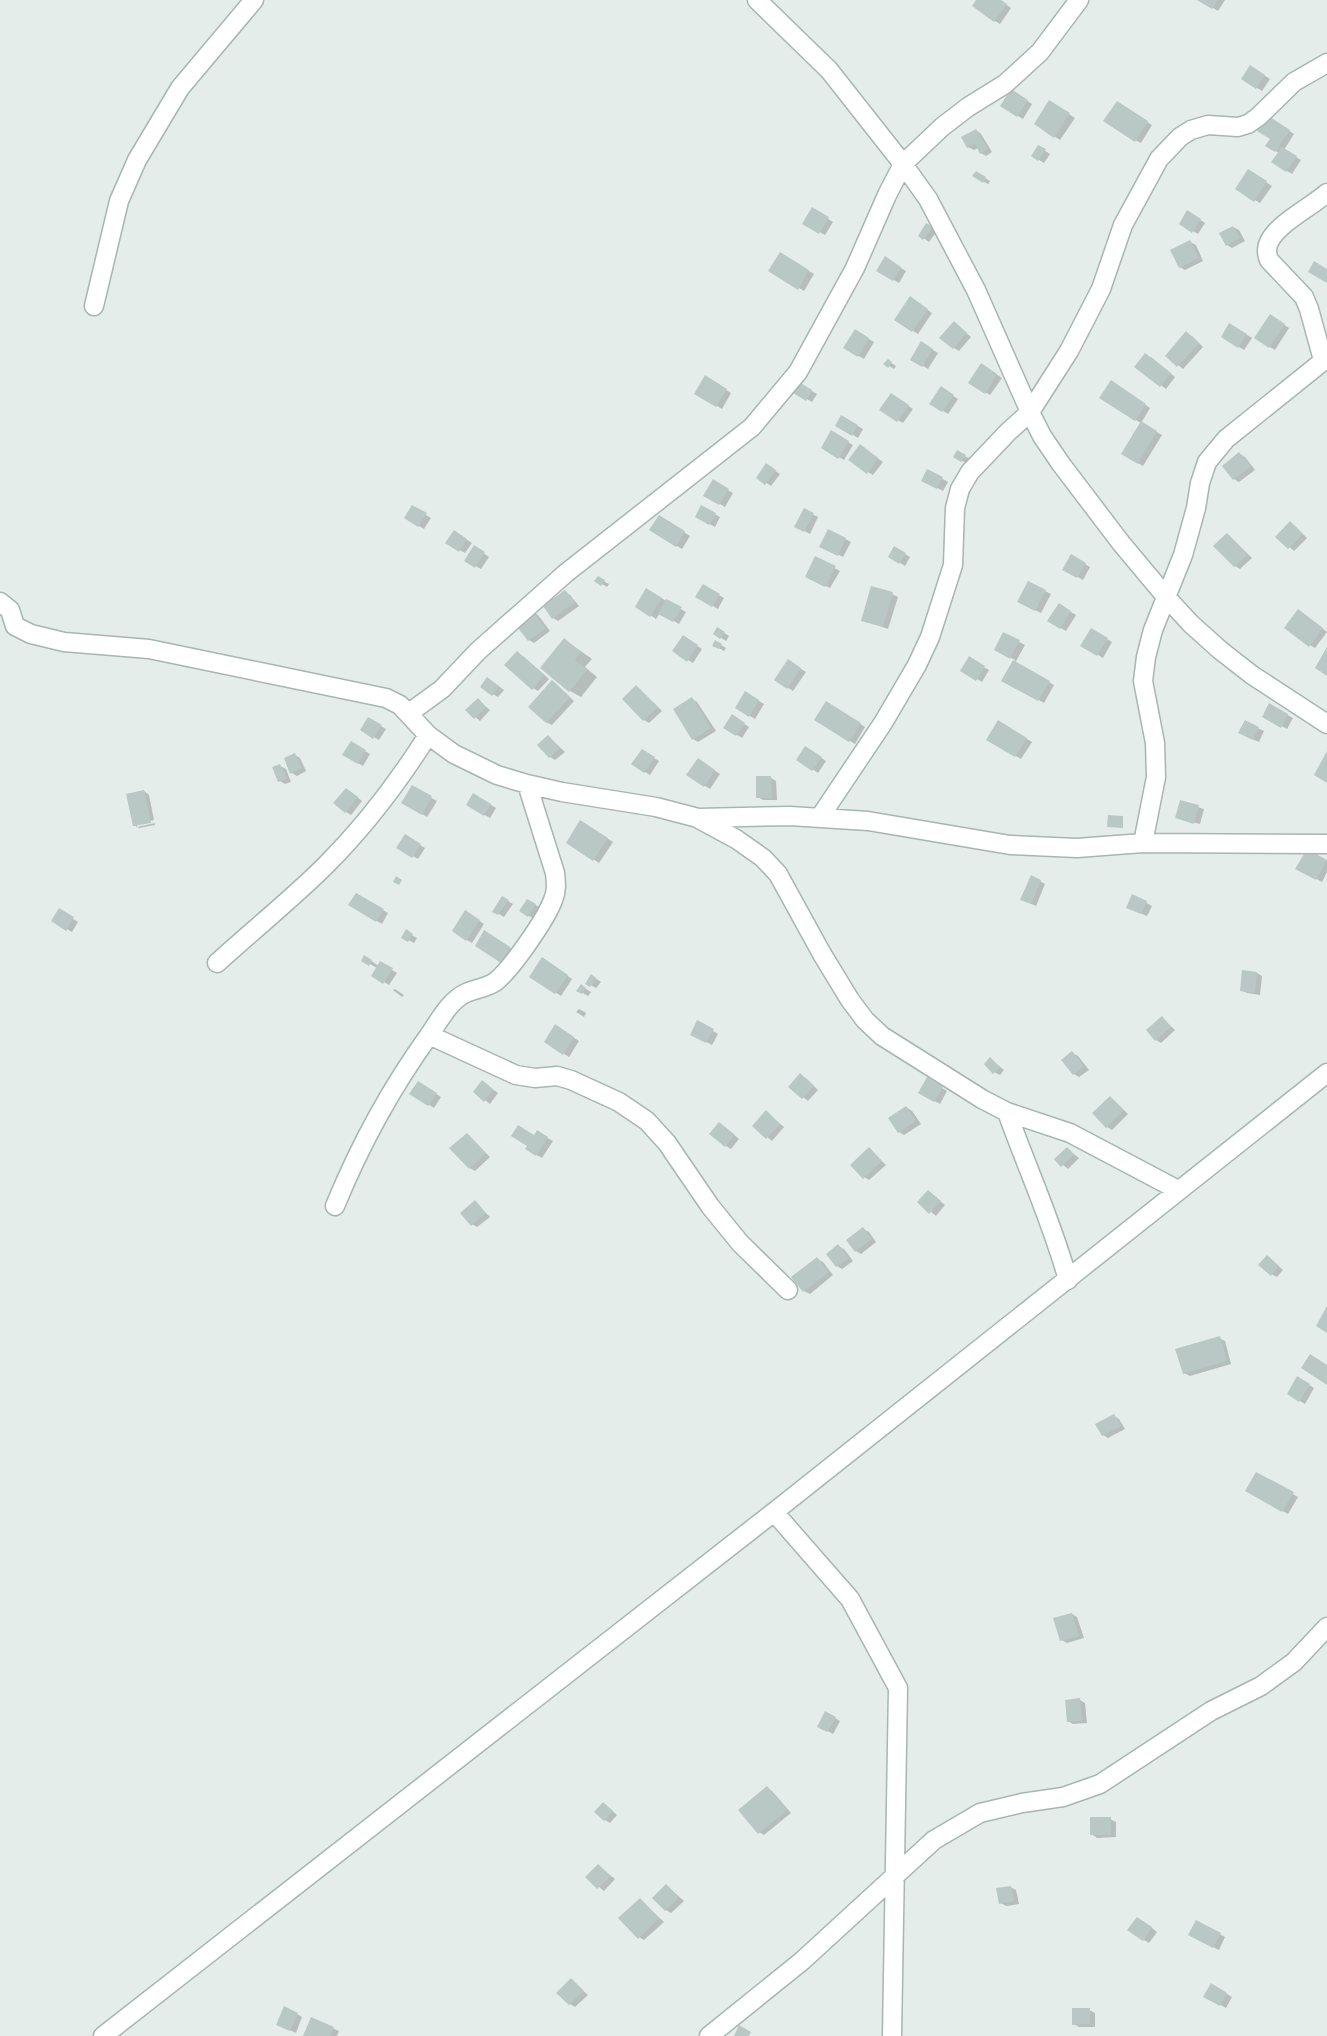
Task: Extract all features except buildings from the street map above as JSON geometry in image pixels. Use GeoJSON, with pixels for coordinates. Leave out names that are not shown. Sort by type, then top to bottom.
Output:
{"type":"FeatureCollection","features":[{"type":"Feature","properties":{"kind":"street"},"geometry":{"type":"LineString","coordinates":[[94,306],[119,201],[136,160],[180,88],[254,0]]}},
{"type":"Feature","properties":{"kind":"street"},"geometry":{"type":"LineString","coordinates":[[758,0],[829,70],[903,164],[927,199],[967,272],[1030,412],[1061,465],[1121,543],[1167,598],[1198,630],[1252,675],[1327,724]]}},
{"type":"Feature","properties":{"kind":"street"},"geometry":{"type":"LineString","coordinates":[[409,713],[442,688],[485,644],[566,573],[752,427],[798,372],[855,268],[886,195],[903,164],[942,127],[968,107],[1005,84],[1040,52],[1078,0]]}},
{"type":"Feature","properties":{"kind":"street"},"geometry":{"type":"LineString","coordinates":[[820,817],[883,723],[917,665],[930,637],[953,565],[955,508],[960,489],[970,472],[1030,412],[1087,320],[1101,289],[1123,225],[1159,159],[1180,137],[1191,130],[1208,125],[1238,127],[1248,124],[1294,82],[1327,63]]}},
{"type":"Feature","properties":{"kind":"street"},"geometry":{"type":"LineString","coordinates":[[1143,843],[1156,777],[1155,743],[1143,681],[1153,630],[1183,555],[1207,462],[1226,439],[1303,380],[1325,359],[1304,297],[1269,260],[1266,253],[1269,242],[1280,230],[1327,193]]}},
{"type":"Feature","properties":{"kind":"street"},"geometry":{"type":"LineString","coordinates":[[0,602],[10,610],[15,626],[31,634],[90,646],[149,649],[371,694],[393,702],[409,713],[428,735],[475,766],[527,784],[656,807],[698,818],[736,839],[763,858],[778,874],[822,954],[865,1020],[882,1036],[982,1099],[1007,1112],[1070,1133],[1178,1190]]}},
{"type":"Feature","properties":{"kind":"street"},"geometry":{"type":"LineString","coordinates":[[217,963],[326,865],[381,802],[428,735]]}},
{"type":"Feature","properties":{"kind":"street"},"geometry":{"type":"LineString","coordinates":[[335,1206],[348,1174],[390,1092],[429,1035],[453,1004],[464,994],[494,982],[506,972],[548,913],[557,887],[555,873],[527,784]]}},
{"type":"Feature","properties":{"kind":"street"},"geometry":{"type":"LineString","coordinates":[[698,818],[820,817],[917,828],[1010,845],[1077,848],[1143,843],[1327,844]]}},
{"type":"Feature","properties":{"kind":"street"},"geometry":{"type":"LineString","coordinates":[[429,1035],[516,1076],[535,1078],[557,1076],[571,1080],[619,1102],[647,1121],[667,1143],[710,1206],[740,1243],[788,1290]]}},
{"type":"Feature","properties":{"kind":"street"},"geometry":{"type":"LineString","coordinates":[[103,2036],[774,1512],[1327,1073]]}},
{"type":"Feature","properties":{"kind":"street"},"geometry":{"type":"LineString","coordinates":[[1007,1112],[1055,1233],[1068,1280]]}},
{"type":"Feature","properties":{"kind":"street"},"geometry":{"type":"LineString","coordinates":[[774,1512],[850,1599],[898,1688],[892,2036]]}},
{"type":"Feature","properties":{"kind":"street"},"geometry":{"type":"LineString","coordinates":[[709,2036],[802,1961],[934,1840],[980,1814],[1022,1803],[1063,1797],[1100,1784],[1211,1711],[1261,1686],[1324,1637]]}}]}
